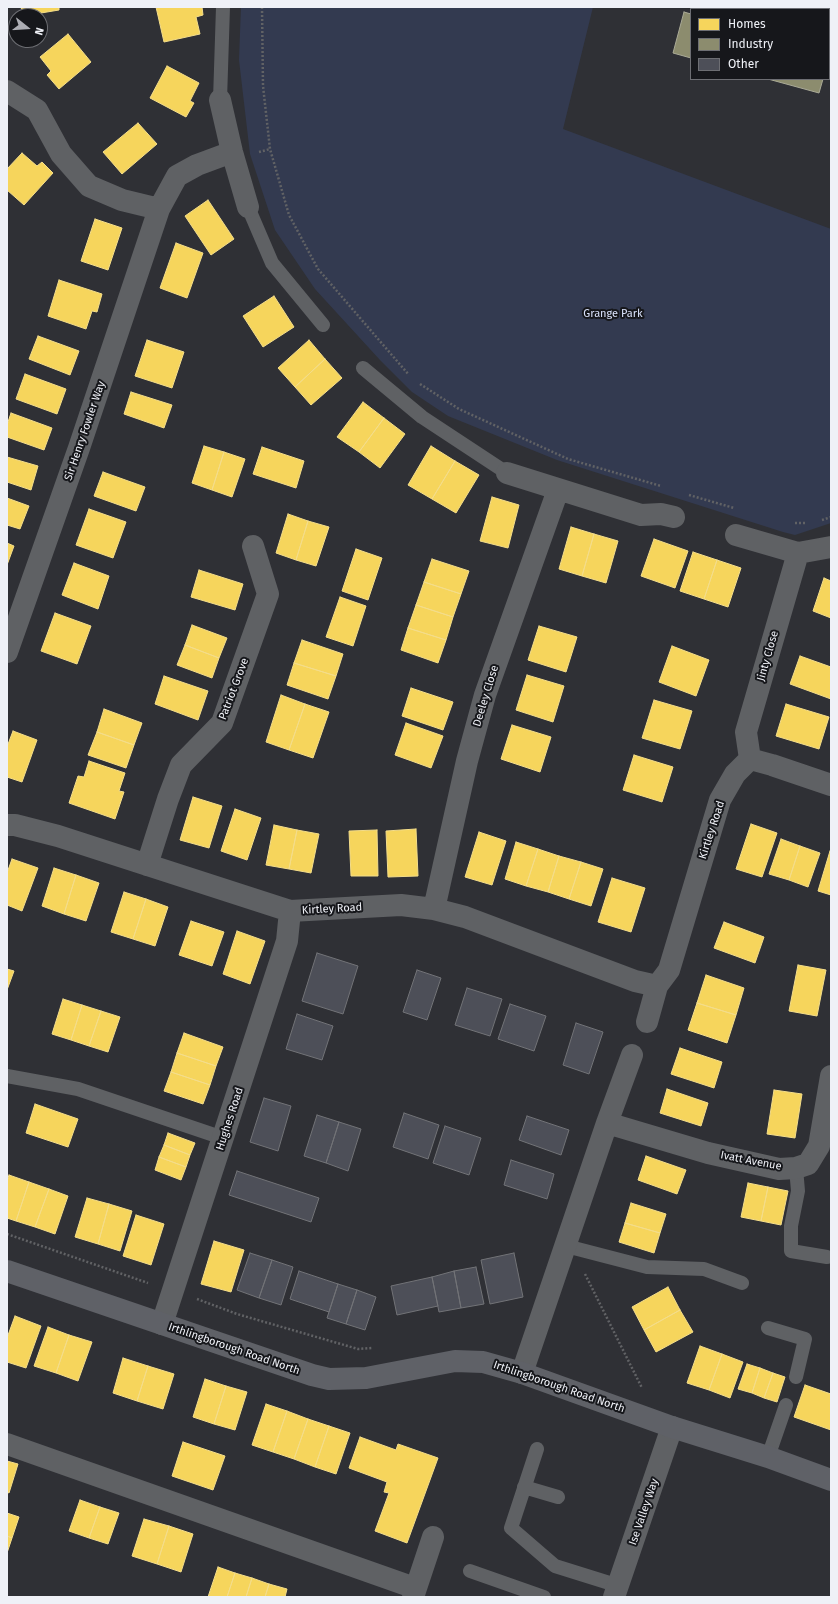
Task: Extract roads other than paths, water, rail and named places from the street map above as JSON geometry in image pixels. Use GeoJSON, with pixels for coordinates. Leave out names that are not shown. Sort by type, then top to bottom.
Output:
{"type":"FeatureCollection","features":[{"type":"Feature","properties":{"kind":"main road","name":"Irthlingborough Road North"},"geometry":{"type":"LineString","coordinates":[[7,1271],[312,1375],[329,1379],[366,1378],[455,1361],[483,1362],[522,1373],[672,1427],[768,1457],[831,1480]]}},
{"type":"Feature","properties":{"kind":"street"},"geometry":{"type":"LineString","coordinates":[[7,91],[37,110],[61,154],[89,186],[122,200],[159,209]]}},
{"type":"Feature","properties":{"kind":"street"},"geometry":{"type":"LineString","coordinates":[[220,100],[232,152],[248,207]]}},
{"type":"Feature","properties":{"kind":"street","name":"Sir Henry Fowler Way"},"geometry":{"type":"LineString","coordinates":[[7,652],[79,448],[159,209],[177,176],[197,165],[232,152]]}},
{"type":"Feature","properties":{"kind":"street"},"geometry":{"type":"LineString","coordinates":[[507,473],[640,515],[661,514],[674,517]]}},
{"type":"Feature","properties":{"kind":"street","name":"Deeley Close"},"geometry":{"type":"LineString","coordinates":[[434,909],[467,761],[485,695],[558,490]]}},
{"type":"Feature","properties":{"kind":"street"},"geometry":{"type":"LineString","coordinates":[[736,536],[798,554],[831,546]]}},
{"type":"Feature","properties":{"kind":"street","name":"Patriot Grove"},"geometry":{"type":"LineString","coordinates":[[147,865],[168,799],[181,765],[222,722],[268,594],[253,546]]}},
{"type":"Feature","properties":{"kind":"street","name":"Jinty Close"},"geometry":{"type":"LineString","coordinates":[[750,759],[746,732],[798,554]]}},
{"type":"Feature","properties":{"kind":"street"},"geometry":{"type":"LineString","coordinates":[[750,759],[831,785]]}},
{"type":"Feature","properties":{"kind":"street","name":"Kirtley Road"},"geometry":{"type":"LineString","coordinates":[[646,1022],[657,986],[669,970],[720,800],[735,774],[750,759]]}},
{"type":"Feature","properties":{"kind":"street","name":"Kirtley Road"},"geometry":{"type":"LineString","coordinates":[[7,825],[15,825],[58,836],[290,911],[401,906],[434,909],[465,917],[635,981],[657,986]]}},
{"type":"Feature","properties":{"kind":"street","name":"Hughes Road"},"geometry":{"type":"LineString","coordinates":[[162,1324],[287,941],[290,911]]}},
{"type":"Feature","properties":{"kind":"street"},"geometry":{"type":"LineString","coordinates":[[522,1373],[632,1055]]}},
{"type":"Feature","properties":{"kind":"street","name":"Ivatt Avenue"},"geometry":{"type":"LineString","coordinates":[[607,1124],[708,1153],[779,1168],[796,1168],[808,1164],[819,1146],[831,1076]]}},
{"type":"Feature","properties":{"kind":"street","name":"Ise Valley Way"},"geometry":{"type":"LineString","coordinates":[[617,1591],[672,1427]]}},
{"type":"Feature","properties":{"kind":"street"},"geometry":{"type":"LineString","coordinates":[[7,1444],[414,1593],[433,1537]]}},
{"type":"Feature","properties":{"kind":"lane"},"geometry":{"type":"LineString","coordinates":[[220,100],[223,7]]}},
{"type":"Feature","properties":{"kind":"lane"},"geometry":{"type":"LineString","coordinates":[[248,207],[272,263],[323,325]]}},
{"type":"Feature","properties":{"kind":"lane"},"geometry":{"type":"LineString","coordinates":[[363,368],[422,417],[507,473]]}},
{"type":"Feature","properties":{"kind":"lane"},"geometry":{"type":"LineString","coordinates":[[7,1076],[78,1088],[223,1138]]}},
{"type":"Feature","properties":{"kind":"lane"},"geometry":{"type":"LineString","coordinates":[[796,1168],[798,1191],[791,1226],[791,1251],[828,1257]]}},
{"type":"Feature","properties":{"kind":"lane"},"geometry":{"type":"LineString","coordinates":[[566,1246],[648,1266],[704,1269],[742,1283]]}},
{"type":"Feature","properties":{"kind":"lane"},"geometry":{"type":"LineString","coordinates":[[768,1328],[805,1339],[796,1377]]}},
{"type":"Feature","properties":{"kind":"lane"},"geometry":{"type":"LineString","coordinates":[[768,1457],[786,1405]]}},
{"type":"Feature","properties":{"kind":"lane"},"geometry":{"type":"LineString","coordinates":[[537,1449],[511,1528],[555,1566],[617,1591]]}},
{"type":"Feature","properties":{"kind":"lane"},"geometry":{"type":"LineString","coordinates":[[524,1487],[558,1497]]}},
{"type":"Feature","properties":{"kind":"lane"},"geometry":{"type":"LineString","coordinates":[[470,1571],[544,1597]]}},
{"type":"Feature","properties":{"kind":"park label","name":"Grange Park"},"geometry":{"type":"Point","coordinates":[613,314]}}]}
